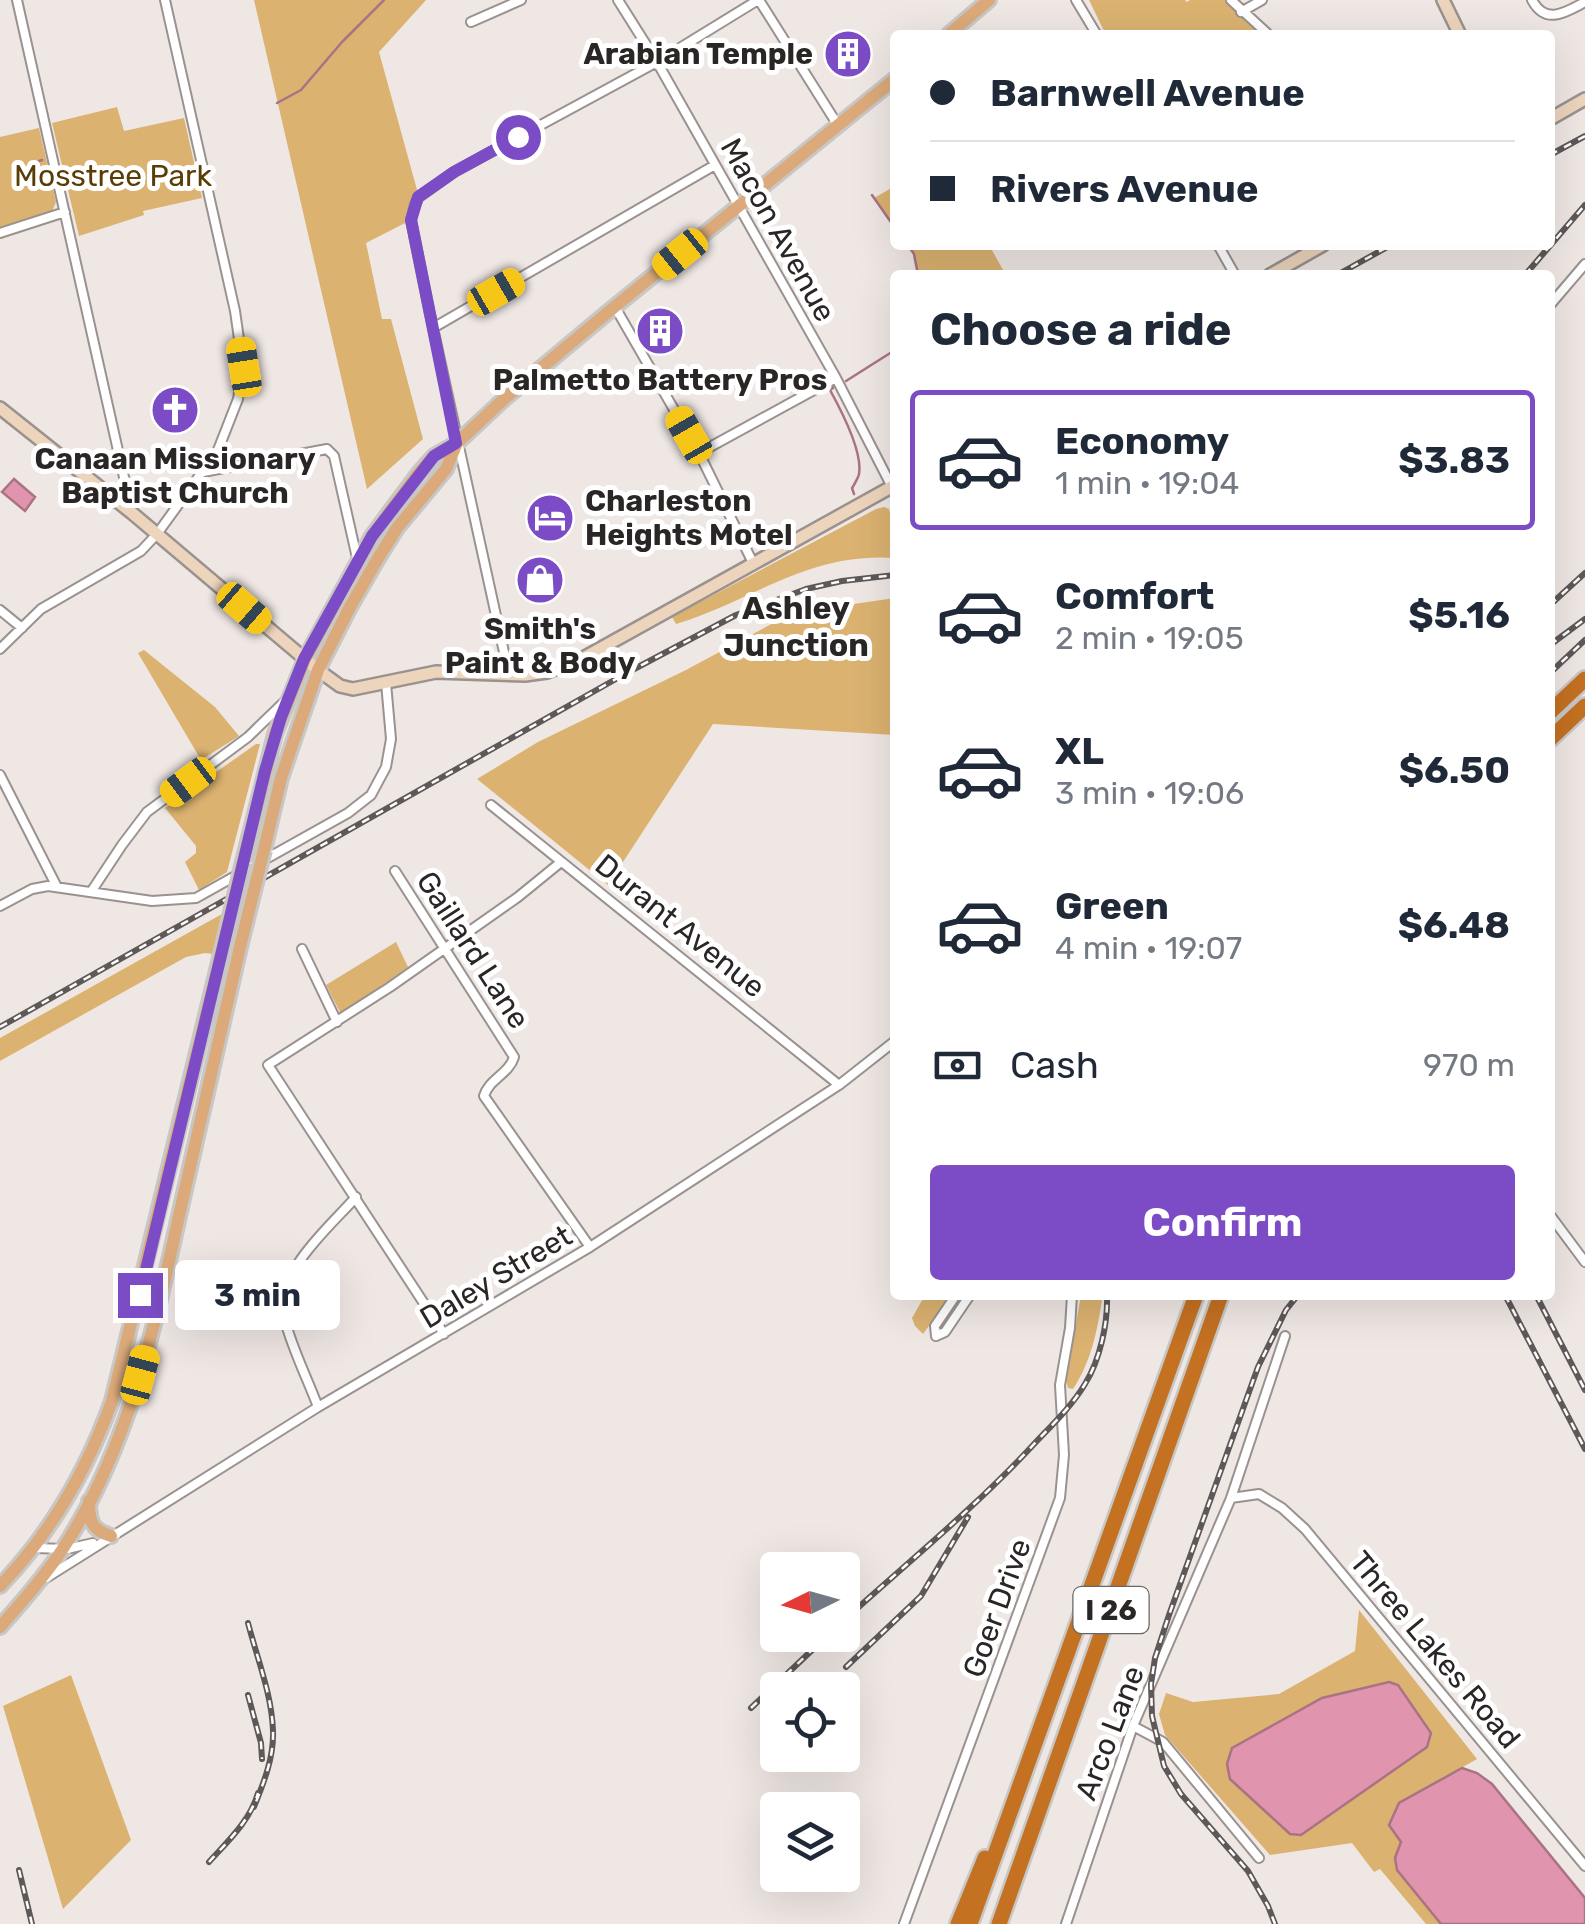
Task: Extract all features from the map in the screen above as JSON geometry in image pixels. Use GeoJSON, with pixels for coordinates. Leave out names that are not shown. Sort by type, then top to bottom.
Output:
{"type":"FeatureCollection","features":[{"type":"Feature","properties":{"kind":"highway"},"geometry":{"type":"LineString","coordinates":[[1555,707],[1585,679]]}},
{"type":"Feature","properties":{"kind":"highway"},"geometry":{"type":"LineString","coordinates":[[1555,734],[1585,706]]}},
{"type":"Feature","properties":{"kind":"highway","name":"I 26"},"geometry":{"type":"LineString","coordinates":[[970,1924],[1194,1300]]}},
{"type":"Feature","properties":{"kind":"highway","name":"I 26"},"geometry":{"type":"LineString","coordinates":[[1001,1924],[1219,1300]]}},
{"type":"Feature","properties":{"kind":"highway"},"geometry":{"type":"LineString","coordinates":[[958,1924],[1049,1707]]}},
{"type":"Feature","properties":{"kind":"main road"},"geometry":{"type":"LineString","coordinates":[[954,30],[989,0]]}},
{"type":"Feature","properties":{"kind":"main road"},"geometry":{"type":"LineString","coordinates":[[0,1586],[34,1548],[74,1486],[112,1401],[265,771],[304,659],[372,536],[434,456],[456,443],[614,307],[890,83]]}},
{"type":"Feature","properties":{"kind":"main road"},"geometry":{"type":"LineString","coordinates":[[0,1627],[62,1549],[107,1466],[133,1400],[156,1320],[281,778],[318,670],[377,560],[397,528],[446,469],[456,443]]}},
{"type":"Feature","properties":{"kind":"main road"},"geometry":{"type":"LineString","coordinates":[[89,1500],[90,1523],[95,1530],[111,1536]]}},
{"type":"Feature","properties":{"kind":"street"},"geometry":{"type":"LineString","coordinates":[[17,0],[132,513]]}},
{"type":"Feature","properties":{"kind":"street"},"geometry":{"type":"LineString","coordinates":[[0,650],[41,608],[139,554],[218,450],[234,410],[244,367],[235,311],[165,0]]}},
{"type":"Feature","properties":{"kind":"street"},"geometry":{"type":"LineString","coordinates":[[471,22],[520,0]]}},
{"type":"Feature","properties":{"kind":"street","name":"Macon Avenue"},"geometry":{"type":"LineString","coordinates":[[618,0],[657,62],[890,479]]}},
{"type":"Feature","properties":{"kind":"street"},"geometry":{"type":"LineString","coordinates":[[509,674],[456,443],[411,220],[418,197],[454,172],[657,62],[759,0],[839,127]]}},
{"type":"Feature","properties":{"kind":"street"},"geometry":{"type":"LineString","coordinates":[[1076,0],[1094,30]]}},
{"type":"Feature","properties":{"kind":"street"},"geometry":{"type":"LineString","coordinates":[[1231,0],[1263,30]]}},
{"type":"Feature","properties":{"kind":"street"},"geometry":{"type":"LineString","coordinates":[[1242,12],[1262,0]]}},
{"type":"Feature","properties":{"kind":"street"},"geometry":{"type":"LineString","coordinates":[[1443,0],[1458,30]]}},
{"type":"Feature","properties":{"kind":"street"},"geometry":{"type":"LineString","coordinates":[[1534,4],[1547,14],[1562,15],[1585,2]]}},
{"type":"Feature","properties":{"kind":"street"},"geometry":{"type":"LineString","coordinates":[[1555,115],[1585,99]]}},
{"type":"Feature","properties":{"kind":"street"},"geometry":{"type":"LineString","coordinates":[[433,328],[715,165]]}},
{"type":"Feature","properties":{"kind":"street"},"geometry":{"type":"LineString","coordinates":[[0,233],[66,212]]}},
{"type":"Feature","properties":{"kind":"street"},"geometry":{"type":"LineString","coordinates":[[1279,270],[1314,250]]}},
{"type":"Feature","properties":{"kind":"street"},"geometry":{"type":"LineString","coordinates":[[1555,300],[1585,264]]}},
{"type":"Feature","properties":{"kind":"street"},"geometry":{"type":"LineString","coordinates":[[614,307],[700,453],[754,563]]}},
{"type":"Feature","properties":{"kind":"street"},"geometry":{"type":"LineString","coordinates":[[700,453],[836,378]]}},
{"type":"Feature","properties":{"kind":"street"},"geometry":{"type":"LineString","coordinates":[[0,408],[132,513],[304,659],[347,688],[436,672],[548,672],[585,657],[890,488]]}},
{"type":"Feature","properties":{"kind":"street"},"geometry":{"type":"LineString","coordinates":[[203,472],[330,450],[358,561]]}},
{"type":"Feature","properties":{"kind":"street"},"geometry":{"type":"LineString","coordinates":[[0,610],[22,628]]}},
{"type":"Feature","properties":{"kind":"street"},"geometry":{"type":"LineString","coordinates":[[0,906],[32,889],[57,888],[152,901],[196,898],[358,806],[377,787],[386,767],[391,724],[386,683]]}},
{"type":"Feature","properties":{"kind":"street"},"geometry":{"type":"LineString","coordinates":[[92,892],[147,812],[248,738],[287,699]]}},
{"type":"Feature","properties":{"kind":"street"},"geometry":{"type":"LineString","coordinates":[[0,775],[57,888]]}},
{"type":"Feature","properties":{"kind":"street","name":"Durant Avenue"},"geometry":{"type":"LineString","coordinates":[[491,805],[838,1085]]}},
{"type":"Feature","properties":{"kind":"street"},"geometry":{"type":"LineString","coordinates":[[444,1334],[268,1065],[338,1022],[518,897],[561,862]]}},
{"type":"Feature","properties":{"kind":"street","name":"Gaillard Lane"},"geometry":{"type":"LineString","coordinates":[[395,870],[514,1057],[512,1064],[486,1086],[484,1096],[590,1248]]}},
{"type":"Feature","properties":{"kind":"street"},"geometry":{"type":"LineString","coordinates":[[302,949],[338,1022]]}},
{"type":"Feature","properties":{"kind":"street","name":"Daley Street"},"geometry":{"type":"LineString","coordinates":[[37,1583],[318,1406],[590,1248],[838,1085],[890,1045]]}},
{"type":"Feature","properties":{"kind":"street"},"geometry":{"type":"LineString","coordinates":[[318,1406],[284,1319],[284,1296],[294,1267],[356,1197]]}},
{"type":"Feature","properties":{"kind":"street"},"geometry":{"type":"LineString","coordinates":[[1555,1223],[1585,1262]]}},
{"type":"Feature","properties":{"kind":"street"},"geometry":{"type":"LineString","coordinates":[[953,1300],[935,1326],[936,1336],[945,1332],[967,1300]]}},
{"type":"Feature","properties":{"kind":"street","name":"Goer Drive"},"geometry":{"type":"LineString","coordinates":[[904,1924],[1060,1498],[1064,1455],[1060,1386],[1072,1300]]}},
{"type":"Feature","properties":{"kind":"street","name":"Arco Lane"},"geometry":{"type":"LineString","coordinates":[[1066,1924],[1133,1726],[1231,1498],[1285,1336]]}},
{"type":"Feature","properties":{"kind":"street","name":"Three Lakes Road"},"geometry":{"type":"LineString","coordinates":[[1231,1498],[1259,1494],[1306,1528],[1585,1866]]}},
{"type":"Feature","properties":{"kind":"street","name":"Daley Street"},"geometry":{"type":"LineString","coordinates":[[34,1548],[79,1548],[111,1536]]}},
{"type":"Feature","properties":{"kind":"street"},"geometry":{"type":"LineString","coordinates":[[1133,1726],[1163,1742],[1260,1858]]}},
{"type":"Feature","properties":{"kind":"green space"},"geometry":{"type":"Polygon","coordinates":[[[254,0],[426,0],[379,52],[419,197],[411,220],[366,243],[382,319],[391,319],[423,439],[367,489],[254,0]]]}},
{"type":"Feature","properties":{"kind":"green space"},"geometry":{"type":"Polygon","coordinates":[[[1089,0],[1231,0],[1264,30],[1104,30],[1089,0]]]}},
{"type":"Feature","properties":{"kind":"green space","name":"Mosstree Park"},"geometry":{"type":"Polygon","coordinates":[[[117,107],[124,131],[184,118],[202,198],[143,211],[144,215],[79,236],[52,123],[117,107]]]}},
{"type":"Feature","properties":{"kind":"green space"},"geometry":{"type":"Polygon","coordinates":[[[39,128],[56,202],[51,214],[0,228],[0,137],[39,128]]]}},
{"type":"Feature","properties":{"kind":"green space"},"geometry":{"type":"Polygon","coordinates":[[[890,189],[890,221],[874,198],[890,189]]]}},
{"type":"Feature","properties":{"kind":"green space"},"geometry":{"type":"Polygon","coordinates":[[[911,250],[992,250],[1003,270],[917,270],[911,250]]]}},
{"type":"Feature","properties":{"kind":"green space"},"geometry":{"type":"Polygon","coordinates":[[[876,509],[889,509],[890,558],[835,562],[676,624],[672,617],[876,509]]]}},
{"type":"Feature","properties":{"kind":"green space"},"geometry":{"type":"Polygon","coordinates":[[[890,599],[890,735],[713,724],[608,885],[477,779],[538,742],[775,622],[890,599]]]}},
{"type":"Feature","properties":{"kind":"green space"},"geometry":{"type":"Polygon","coordinates":[[[144,650],[215,707],[239,736],[201,760],[138,653],[144,650]]]}},
{"type":"Feature","properties":{"kind":"green space"},"geometry":{"type":"Polygon","coordinates":[[[260,744],[227,872],[199,890],[185,862],[196,853],[196,846],[165,808],[260,744]]]}},
{"type":"Feature","properties":{"kind":"green space"},"geometry":{"type":"Polygon","coordinates":[[[222,914],[213,954],[186,957],[0,1061],[0,1038],[222,914]]]}},
{"type":"Feature","properties":{"kind":"green space"},"geometry":{"type":"Polygon","coordinates":[[[396,942],[408,967],[341,1014],[326,985],[396,942]]]}},
{"type":"Feature","properties":{"kind":"green space"},"geometry":{"type":"Polygon","coordinates":[[[922,1300],[948,1300],[923,1334],[912,1318],[922,1300]]]}},
{"type":"Feature","properties":{"kind":"green space"},"geometry":{"type":"Polygon","coordinates":[[[1080,1300],[1102,1300],[1084,1368],[1073,1389],[1068,1388],[1080,1300]]]}},
{"type":"Feature","properties":{"kind":"green space"},"geometry":{"type":"Polygon","coordinates":[[[1359,1610],[1477,1759],[1399,1803],[1402,1842],[1395,1858],[1397,1870],[1441,1924],[1426,1924],[1380,1869],[1374,1872],[1352,1843],[1270,1855],[1165,1735],[1159,1714],[1166,1693],[1193,1702],[1279,1694],[1355,1651],[1359,1610]],[[1322,1698],[1232,1748],[1227,1764],[1322,1698]]]}},
{"type":"Feature","properties":{"kind":"green space"},"geometry":{"type":"Polygon","coordinates":[[[71,1675],[131,1840],[63,1909],[3,1706],[71,1675]]]}},
{"type":"Feature","properties":{"kind":"shaded area"},"geometry":{"type":"Polygon","coordinates":[[[14,479],[35,497],[25,511],[2,492],[14,479]]]}},
{"type":"Feature","properties":{"kind":"shaded area"},"geometry":{"type":"Polygon","coordinates":[[[1389,1682],[1398,1685],[1431,1733],[1427,1747],[1301,1835],[1290,1834],[1230,1779],[1227,1764],[1232,1748],[1322,1698],[1389,1682]]]}},
{"type":"Feature","properties":{"kind":"shaded area"},"geometry":{"type":"Polygon","coordinates":[[[1462,1768],[1492,1784],[1585,1898],[1585,1924],[1441,1924],[1397,1870],[1395,1858],[1401,1842],[1389,1825],[1399,1803],[1462,1768]]]}},
{"type":"Feature","properties":{"kind":"waterway"},"geometry":{"type":"LineString","coordinates":[[277,103],[301,90],[384,0]]}},
{"type":"Feature","properties":{"kind":"waterway"},"geometry":{"type":"LineString","coordinates":[[872,195],[890,221]]}},
{"type":"Feature","properties":{"kind":"waterway"},"geometry":{"type":"LineString","coordinates":[[911,250],[917,270]]}},
{"type":"Feature","properties":{"kind":"waterway"},"geometry":{"type":"LineString","coordinates":[[846,381],[890,353]]}},
{"type":"Feature","properties":{"kind":"waterway"},"geometry":{"type":"LineString","coordinates":[[833,388],[830,390],[858,454],[854,494]]}},
{"type":"Feature","properties":{"kind":"railway"},"geometry":{"type":"LineString","coordinates":[[1555,152],[1585,136]]}},
{"type":"Feature","properties":{"kind":"railway"},"geometry":{"type":"LineString","coordinates":[[1555,240],[1585,205]]}},
{"type":"Feature","properties":{"kind":"railway"},"geometry":{"type":"LineString","coordinates":[[1346,270],[1382,250]]}},
{"type":"Feature","properties":{"kind":"railway"},"geometry":{"type":"LineString","coordinates":[[1529,270],[1546,250]]}},
{"type":"Feature","properties":{"kind":"railway"},"geometry":{"type":"LineString","coordinates":[[1555,600],[1585,573]]}},
{"type":"Feature","properties":{"kind":"railway"},"geometry":{"type":"LineString","coordinates":[[0,1027],[736,615],[806,589],[890,576]]}},
{"type":"Feature","properties":{"kind":"railway"},"geometry":{"type":"LineString","coordinates":[[1555,641],[1585,619]]}},
{"type":"Feature","properties":{"kind":"railway"},"geometry":{"type":"LineString","coordinates":[[1555,668],[1585,640]]}},
{"type":"Feature","properties":{"kind":"railway"},"geometry":{"type":"LineString","coordinates":[[860,1606],[989,1490],[1068,1408],[1085,1384],[1099,1353],[1107,1300]]}},
{"type":"Feature","properties":{"kind":"railway"},"geometry":{"type":"LineString","coordinates":[[1275,1924],[1248,1871],[1181,1794],[1164,1766],[1152,1716],[1151,1684],[1169,1615],[1258,1367],[1294,1300]]}},
{"type":"Feature","properties":{"kind":"railway"},"geometry":{"type":"LineString","coordinates":[[1508,1300],[1585,1449]]}},
{"type":"Feature","properties":{"kind":"railway"},"geometry":{"type":"LineString","coordinates":[[1539,1300],[1585,1390]]}},
{"type":"Feature","properties":{"kind":"railway"},"geometry":{"type":"LineString","coordinates":[[846,1667],[921,1596],[968,1517]]}},
{"type":"Feature","properties":{"kind":"railway"},"geometry":{"type":"LineString","coordinates":[[248,1623],[267,1690],[273,1731],[270,1760],[254,1807]]}},
{"type":"Feature","properties":{"kind":"railway"},"geometry":{"type":"LineString","coordinates":[[751,1708],[810,1652]]}},
{"type":"Feature","properties":{"kind":"railway"},"geometry":{"type":"LineString","coordinates":[[248,1695],[262,1759]]}},
{"type":"Feature","properties":{"kind":"railway"},"geometry":{"type":"LineString","coordinates":[[209,1862],[244,1822],[258,1793]]}},
{"type":"Feature","properties":{"kind":"railway"},"geometry":{"type":"LineString","coordinates":[[19,1870],[32,1924]]}},
{"type":"Feature","properties":{"kind":"place","name":"Arabian Temple"},"geometry":{"type":"Point","coordinates":[848,54]}},
{"type":"Feature","properties":{"kind":"place","name":"Palmetto Battery Pros"},"geometry":{"type":"Point","coordinates":[660,331]}},
{"type":"Feature","properties":{"kind":"place","name":"Canaan Missionary Baptist Church"},"geometry":{"type":"Point","coordinates":[175,410]}},
{"type":"Feature","properties":{"kind":"place","name":"Charleston Heights Motel"},"geometry":{"type":"Point","coordinates":[550,518]}},
{"type":"Feature","properties":{"kind":"place","name":"Smith's Paint & Body"},"geometry":{"type":"Point","coordinates":[540,580]}},
{"type":"Feature","properties":{"kind":"district","name":"Ashley Junction"},"geometry":{"type":"Point","coordinates":[796,626]}},
{"type":"Feature","properties":{"kind":"route"},"geometry":{"type":"LineString","coordinates":[[140,1295],[265,771],[287,699],[304,659],[372,536],[434,456],[456,443],[411,220],[415,204],[418,197],[454,172],[518,137]]}}]}
